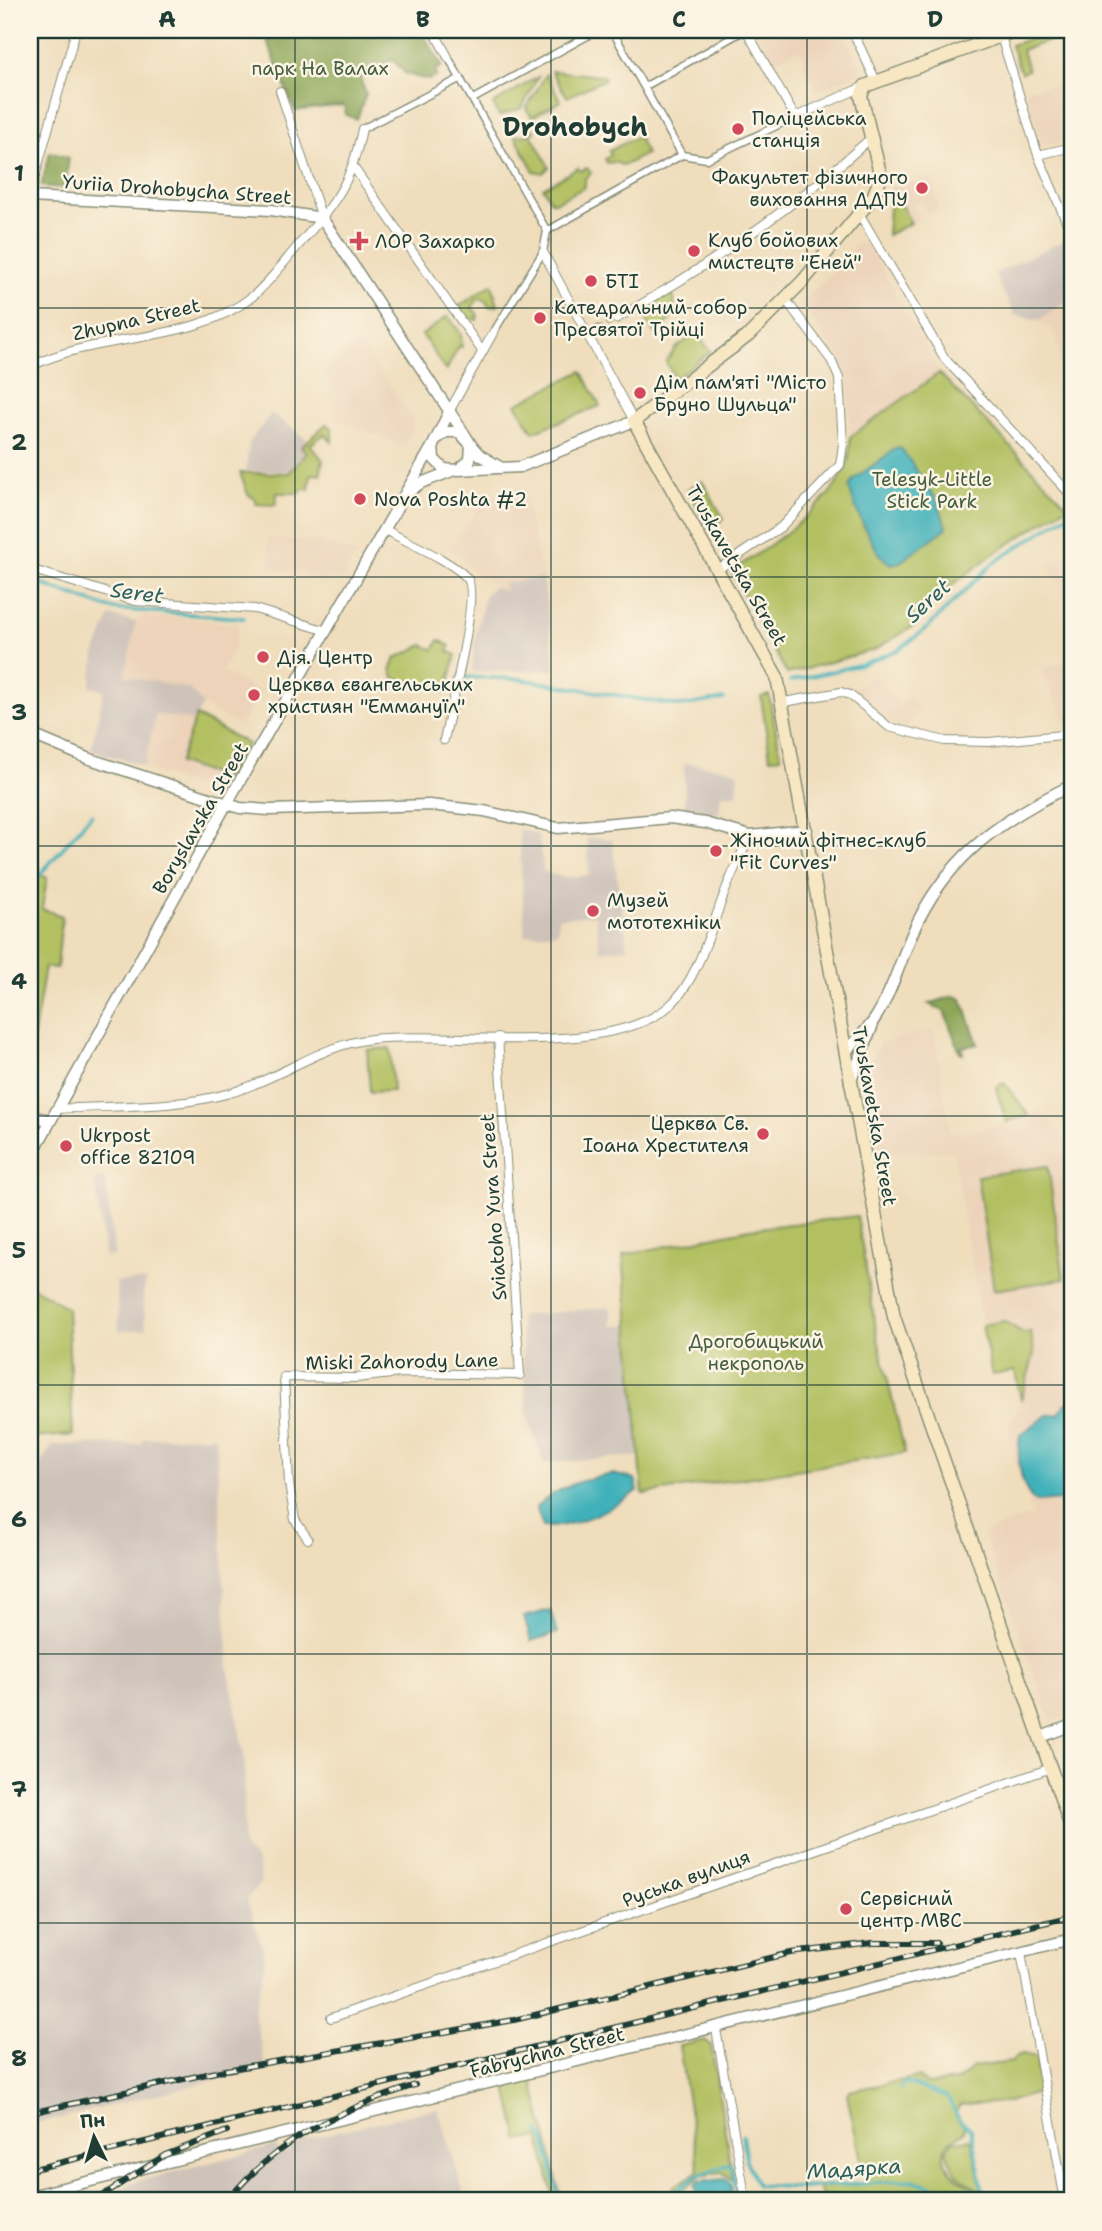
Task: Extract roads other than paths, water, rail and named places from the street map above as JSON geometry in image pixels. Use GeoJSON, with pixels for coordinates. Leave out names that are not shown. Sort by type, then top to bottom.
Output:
{"type":"FeatureCollection","features":[{"type":"Feature","properties":{"kind":"main road"},"geometry":{"type":"LineString","coordinates":[[634,421],[720,358],[786,300],[860,215],[881,182],[861,96],[871,84],[1000,32],[1017,30]]}},
{"type":"Feature","properties":{"kind":"main road","name":"Truskavetska Street"},"geometry":{"type":"LineString","coordinates":[[634,421],[779,683],[894,1317],[1072,1830]]}},
{"type":"Feature","properties":{"kind":"street"},"geometry":{"type":"LineString","coordinates":[[30,195],[76,30]]}},
{"type":"Feature","properties":{"kind":"street"},"geometry":{"type":"LineString","coordinates":[[433,30],[547,231],[542,252],[450,410]]}},
{"type":"Feature","properties":{"kind":"street"},"geometry":{"type":"LineString","coordinates":[[473,99],[598,30]]}},
{"type":"Feature","properties":{"kind":"street"},"geometry":{"type":"LineString","coordinates":[[612,30],[682,155]]}},
{"type":"Feature","properties":{"kind":"street"},"geometry":{"type":"LineString","coordinates":[[644,87],[745,30],[795,117]]}},
{"type":"Feature","properties":{"kind":"street"},"geometry":{"type":"LineString","coordinates":[[547,231],[682,155],[707,159],[871,84],[852,30]]}},
{"type":"Feature","properties":{"kind":"street"},"geometry":{"type":"LineString","coordinates":[[1000,32],[1038,155],[1072,235]]}},
{"type":"Feature","properties":{"kind":"street"},"geometry":{"type":"LineString","coordinates":[[362,129],[461,78]]}},
{"type":"Feature","properties":{"kind":"street"},"geometry":{"type":"LineString","coordinates":[[280,91],[322,218],[470,443],[470,460],[456,470],[437,463],[434,442],[446,432],[455,431],[470,443],[486,460],[502,468]]}},
{"type":"Feature","properties":{"kind":"street","name":"Zhupna Street"},"geometry":{"type":"LineString","coordinates":[[30,367],[77,348],[194,324],[231,310],[272,278],[322,218],[354,168],[362,129]]}},
{"type":"Feature","properties":{"kind":"street"},"geometry":{"type":"LineString","coordinates":[[616,319],[684,281],[749,237],[872,138]]}},
{"type":"Feature","properties":{"kind":"street"},"geometry":{"type":"LineString","coordinates":[[1038,155],[1072,147]]}},
{"type":"Feature","properties":{"kind":"street"},"geometry":{"type":"LineString","coordinates":[[354,168],[482,351]]}},
{"type":"Feature","properties":{"kind":"street","name":"Yuriia Drohobycha Street"},"geometry":{"type":"LineString","coordinates":[[30,195],[271,211],[322,218]]}},
{"type":"Feature","properties":{"kind":"street"},"geometry":{"type":"LineString","coordinates":[[860,215],[945,359],[1072,496]]}},
{"type":"Feature","properties":{"kind":"street"},"geometry":{"type":"LineString","coordinates":[[542,252],[634,421]]}},
{"type":"Feature","properties":{"kind":"street"},"geometry":{"type":"LineString","coordinates":[[716,570],[781,527],[840,465],[843,444],[839,378],[831,360],[786,300]]}},
{"type":"Feature","properties":{"kind":"street"},"geometry":{"type":"LineString","coordinates":[[587,334],[598,329]]}},
{"type":"Feature","properties":{"kind":"street","name":"Boryslavska Street"},"geometry":{"type":"LineString","coordinates":[[30,1158],[450,410]]}},
{"type":"Feature","properties":{"kind":"street","name":"Boryslavska Street"},"geometry":{"type":"LineString","coordinates":[[402,497],[421,483],[456,470],[520,467],[546,459],[634,421]]}},
{"type":"Feature","properties":{"kind":"street"},"geometry":{"type":"LineString","coordinates":[[384,529],[469,579],[471,612],[444,740]]}},
{"type":"Feature","properties":{"kind":"street"},"geometry":{"type":"LineString","coordinates":[[30,569],[135,601],[255,609],[327,631]]}},
{"type":"Feature","properties":{"kind":"street"},"geometry":{"type":"LineString","coordinates":[[784,702],[841,692],[850,695],[889,727],[945,741],[989,742],[1072,734]]}},
{"type":"Feature","properties":{"kind":"street"},"geometry":{"type":"LineString","coordinates":[[30,734],[79,755],[226,805],[270,810],[429,805],[484,811],[558,828],[670,818],[705,823],[750,836],[807,830]]}},
{"type":"Feature","properties":{"kind":"street"},"geometry":{"type":"LineString","coordinates":[[850,1083],[918,921],[938,884],[955,862],[998,828],[1072,785]]}},
{"type":"Feature","properties":{"kind":"street"},"geometry":{"type":"LineString","coordinates":[[56,1109],[147,1106],[206,1099],[258,1083],[322,1051],[361,1041],[603,1032],[639,1023],[668,1007],[689,980],[750,836]]}},
{"type":"Feature","properties":{"kind":"street"},"geometry":{"type":"LineString","coordinates":[[845,1053],[876,1017]]}},
{"type":"Feature","properties":{"kind":"street"},"geometry":{"type":"LineString","coordinates":[[841,1032],[868,1028]]}},
{"type":"Feature","properties":{"kind":"street","name":"Sviatoho Yura Street"},"geometry":{"type":"LineString","coordinates":[[498,1037],[520,1375]]}},
{"type":"Feature","properties":{"kind":"street"},"geometry":{"type":"LineString","coordinates":[[30,1116],[50,1120]]}},
{"type":"Feature","properties":{"kind":"street","name":"Miski Zahorody Lane"},"geometry":{"type":"LineString","coordinates":[[309,1539],[295,1520],[289,1484],[284,1377],[356,1378],[400,1373],[520,1375]]}},
{"type":"Feature","properties":{"kind":"street"},"geometry":{"type":"LineString","coordinates":[[1041,1737],[1072,1725]]}},
{"type":"Feature","properties":{"kind":"street","name":"Руська вулиця"},"geometry":{"type":"LineString","coordinates":[[331,2018],[1051,1768]]}},
{"type":"Feature","properties":{"kind":"street","name":"Fabrychna Street"},"geometry":{"type":"LineString","coordinates":[[30,2196],[716,2029],[1072,1939]]}},
{"type":"Feature","properties":{"kind":"street"},"geometry":{"type":"LineString","coordinates":[[1021,1952],[1065,2201]]}},
{"type":"Feature","properties":{"kind":"street"},"geometry":{"type":"LineString","coordinates":[[716,2029],[746,2201]]}},
{"type":"Feature","properties":{"kind":"water"},"geometry":{"type":"Polygon","coordinates":[[[901,448],[937,500],[947,528],[900,562],[891,564],[872,541],[849,487],[853,480],[895,449],[901,448]]]}},
{"type":"Feature","properties":{"kind":"water"},"geometry":{"type":"Polygon","coordinates":[[[1072,1402],[1072,1499],[1036,1502],[1030,1496],[1023,1480],[1019,1452],[1020,1435],[1047,1415],[1058,1414],[1065,1404],[1072,1402]]]}},
{"type":"Feature","properties":{"kind":"water"},"geometry":{"type":"Polygon","coordinates":[[[612,1474],[635,1479],[638,1491],[580,1521],[543,1527],[536,1507],[545,1499],[572,1484],[612,1474]]]}},
{"type":"Feature","properties":{"kind":"water"},"geometry":{"type":"Polygon","coordinates":[[[550,1610],[557,1633],[531,1641],[524,1617],[550,1610]]]}},
{"type":"Feature","properties":{"kind":"water"},"geometry":{"type":"Polygon","coordinates":[[[727,2179],[731,2184],[731,2197],[699,2200],[695,2186],[699,2181],[727,2179]]]}},
{"type":"Feature","properties":{"kind":"waterway","name":"Seret"},"geometry":{"type":"LineString","coordinates":[[791,681],[863,664],[898,650],[926,629],[992,564],[1072,512]]}},
{"type":"Feature","properties":{"kind":"waterway","name":"Seret"},"geometry":{"type":"LineString","coordinates":[[30,580],[112,609],[244,618]]}},
{"type":"Feature","properties":{"kind":"waterway","name":"Seret"},"geometry":{"type":"LineString","coordinates":[[460,677],[520,679],[681,706],[724,699]]}},
{"type":"Feature","properties":{"kind":"waterway"},"geometry":{"type":"LineString","coordinates":[[38,877],[92,814]]}},
{"type":"Feature","properties":{"kind":"waterway"},"geometry":{"type":"LineString","coordinates":[[899,2089],[905,2082],[947,2097],[960,2121],[971,2129],[985,2201]]}},
{"type":"Feature","properties":{"kind":"waterway","name":"Мадярка"},"geometry":{"type":"LineString","coordinates":[[538,2130],[545,2141],[559,2197]]}},
{"type":"Feature","properties":{"kind":"waterway","name":"Мадярка"},"geometry":{"type":"LineString","coordinates":[[742,2135],[746,2160],[757,2185],[801,2188],[912,2180],[977,2201]]}},
{"type":"Feature","properties":{"kind":"waterway","name":"Мадярка"},"geometry":{"type":"LineString","coordinates":[[663,2201],[696,2176],[731,2164],[738,2201]]}},
{"type":"Feature","properties":{"kind":"tunnel"},"geometry":{"type":"LineString","coordinates":[[598,329],[616,319]]}},
{"type":"Feature","properties":{"kind":"railway"},"geometry":{"type":"LineString","coordinates":[[30,2170],[1072,1916]]}},
{"type":"Feature","properties":{"kind":"railway"},"geometry":{"type":"LineString","coordinates":[[30,2113],[220,2071],[514,2020],[791,1953],[872,1943],[937,1943]]}},
{"type":"Feature","properties":{"kind":"railway"},"geometry":{"type":"LineString","coordinates":[[227,2201],[247,2179],[289,2143],[336,2116],[415,2085]]}},
{"type":"Feature","properties":{"kind":"railway"},"geometry":{"type":"LineString","coordinates":[[94,2201],[165,2155],[227,2131]]}},
{"type":"Feature","properties":{"kind":"place","name":"Поліцейська станція"},"geometry":{"type":"Point","coordinates":[738,129]}},
{"type":"Feature","properties":{"kind":"place","name":"Факультет фізичного виховання ДДПУ"},"geometry":{"type":"Point","coordinates":[922,188]}},
{"type":"Feature","properties":{"kind":"place","name":"ЛОР Захарко"},"geometry":{"type":"Point","coordinates":[359,241]}},
{"type":"Feature","properties":{"kind":"place","name":"Клуб бойових мистецтв \"Еней\""},"geometry":{"type":"Point","coordinates":[694,251]}},
{"type":"Feature","properties":{"kind":"place","name":"БТІ"},"geometry":{"type":"Point","coordinates":[591,281]}},
{"type":"Feature","properties":{"kind":"place","name":"Катедральний собор Пресвятої Трійці"},"geometry":{"type":"Point","coordinates":[540,318]}},
{"type":"Feature","properties":{"kind":"place","name":"Дім пам'яті \"Місто Бруно Шульца\""},"geometry":{"type":"Point","coordinates":[640,393]}},
{"type":"Feature","properties":{"kind":"place","name":"Nova Poshta #2"},"geometry":{"type":"Point","coordinates":[360,499]}},
{"type":"Feature","properties":{"kind":"place","name":"Дія. Центр"},"geometry":{"type":"Point","coordinates":[263,657]}},
{"type":"Feature","properties":{"kind":"place","name":"Церква євангельських християн \"Еммануїл\""},"geometry":{"type":"Point","coordinates":[254,695]}},
{"type":"Feature","properties":{"kind":"place","name":"Жіночий фітнес-клуб \"Fit Curves\""},"geometry":{"type":"Point","coordinates":[716,851]}},
{"type":"Feature","properties":{"kind":"place","name":"Музей мототехніки"},"geometry":{"type":"Point","coordinates":[593,911]}},
{"type":"Feature","properties":{"kind":"place","name":"Церква Св. Іоана Хрестителя"},"geometry":{"type":"Point","coordinates":[763,1134]}},
{"type":"Feature","properties":{"kind":"place","name":"Ukrpost office 82109"},"geometry":{"type":"Point","coordinates":[66,1146]}},
{"type":"Feature","properties":{"kind":"place","name":"Сервісний центр МВС"},"geometry":{"type":"Point","coordinates":[846,1909]}},
{"type":"Feature","properties":{"kind":"district","name":"Drohobych"},"geometry":{"type":"Point","coordinates":[575,127]}},
{"type":"Feature","properties":{"kind":"park label","name":"парк На Валах"},"geometry":{"type":"Point","coordinates":[320,68]}},
{"type":"Feature","properties":{"kind":"park label","name":"Telesyk-Little Stick Park"},"geometry":{"type":"Point","coordinates":[932,490]}},
{"type":"Feature","properties":{"kind":"park label","name":"Дрогобицький некрополь"},"geometry":{"type":"Point","coordinates":[756,1352]}}]}
